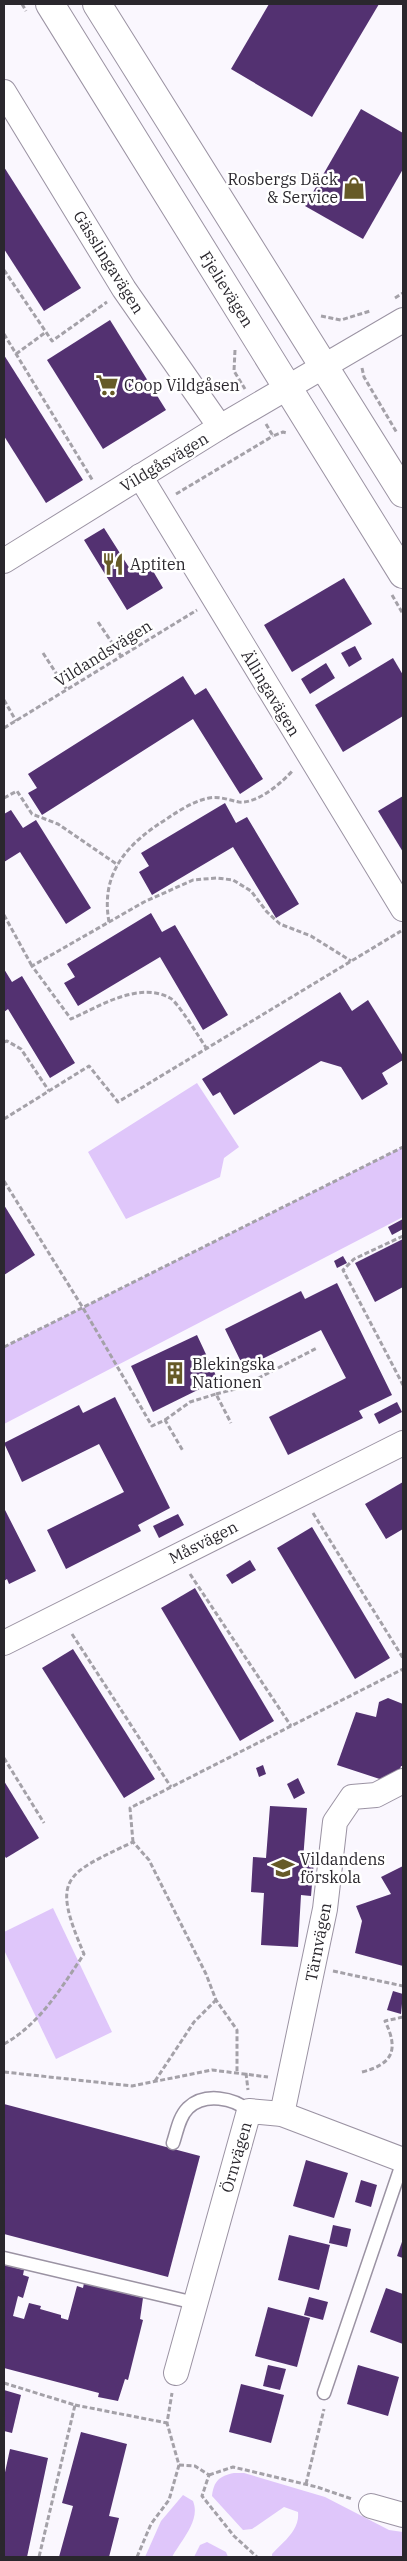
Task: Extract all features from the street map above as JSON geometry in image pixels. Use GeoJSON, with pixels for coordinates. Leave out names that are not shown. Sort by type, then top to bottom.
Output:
{"type":"FeatureCollection","features":[{"type":"Feature","properties":{"kind":"main road","name":"Fjelievägen"},"geometry":{"type":"LineString","coordinates":[[50,4],[403,574]]}},
{"type":"Feature","properties":{"kind":"main road"},"geometry":{"type":"LineString","coordinates":[[97,4],[325,364],[403,493]]}},
{"type":"Feature","properties":{"kind":"street","name":"Gässlingavägen"},"geometry":{"type":"LineString","coordinates":[[4,92],[124,289],[220,427]]}},
{"type":"Feature","properties":{"kind":"street","name":"Vildgåsvägen"},"geometry":{"type":"LineString","coordinates":[[4,561],[220,427],[403,320]]}},
{"type":"Feature","properties":{"kind":"street","name":"Ällingavägen"},"geometry":{"type":"LineString","coordinates":[[140,476],[403,909]]}},
{"type":"Feature","properties":{"kind":"street","name":"Måsvägen"},"geometry":{"type":"LineString","coordinates":[[4,1643],[403,1442]]}},
{"type":"Feature","properties":{"kind":"street","name":"Tärnvägen"},"geometry":{"type":"LineString","coordinates":[[282,2114],[325,1909],[335,1822],[352,1797],[376,1795],[403,1781]]}},
{"type":"Feature","properties":{"kind":"street","name":"Örnvägen"},"geometry":{"type":"LineString","coordinates":[[176,2373],[249,2111],[282,2114],[403,2161]]}},
{"type":"Feature","properties":{"kind":"street"},"geometry":{"type":"LineString","coordinates":[[371,2506],[403,2515]]}},
{"type":"Feature","properties":{"kind":"lane"},"geometry":{"type":"LineString","coordinates":[[173,2143],[179,2121],[189,2107],[201,2101],[219,2098],[239,2102],[249,2111]]}},
{"type":"Feature","properties":{"kind":"lane","name":"Örnvägen"},"geometry":{"type":"LineString","coordinates":[[324,2393],[403,2161]]}},
{"type":"Feature","properties":{"kind":"lane"},"geometry":{"type":"LineString","coordinates":[[4,2258],[195,2303]]}},
{"type":"Feature","properties":{"kind":"path"},"geometry":{"type":"LineString","coordinates":[[4,270],[52,342],[124,289]]}},
{"type":"Feature","properties":{"kind":"path"},"geometry":{"type":"LineString","coordinates":[[387,302],[403,293]]}},
{"type":"Feature","properties":{"kind":"path"},"geometry":{"type":"LineString","coordinates":[[314,311],[319,315],[341,320],[362,315],[379,306]]}},
{"type":"Feature","properties":{"kind":"path"},"geometry":{"type":"LineString","coordinates":[[341,320],[356,346],[364,377],[399,436]]}},
{"type":"Feature","properties":{"kind":"path"},"geometry":{"type":"LineString","coordinates":[[16,354],[46,332]]}},
{"type":"Feature","properties":{"kind":"path"},"geometry":{"type":"LineString","coordinates":[[4,334],[103,498]]}},
{"type":"Feature","properties":{"kind":"path"},"geometry":{"type":"LineString","coordinates":[[174,498],[176,493],[273,436]]}},
{"type":"Feature","properties":{"kind":"path","name":"Vildandsvägen"},"geometry":{"type":"LineString","coordinates":[[4,728],[215,599]]}},
{"type":"Feature","properties":{"kind":"path"},"geometry":{"type":"LineString","coordinates":[[98,622],[121,656]]}},
{"type":"Feature","properties":{"kind":"path"},"geometry":{"type":"LineString","coordinates":[[43,653],[67,690]]}},
{"type":"Feature","properties":{"kind":"path"},"geometry":{"type":"LineString","coordinates":[[4,700],[16,721]]}},
{"type":"Feature","properties":{"kind":"path"},"geometry":{"type":"LineString","coordinates":[[109,922],[106,905],[110,885],[118,865],[132,843],[187,806],[209,797],[240,802],[254,800],[290,774],[308,753]]}},
{"type":"Feature","properties":{"kind":"path"},"geometry":{"type":"LineString","coordinates":[[4,798],[17,791],[32,814],[58,824],[118,865]]}},
{"type":"Feature","properties":{"kind":"path"},"geometry":{"type":"LineString","coordinates":[[32,966],[144,902],[193,880],[217,878],[233,880],[251,891],[267,912],[280,924],[311,936],[351,961]]}},
{"type":"Feature","properties":{"kind":"path"},"geometry":{"type":"LineString","coordinates":[[4,916],[32,966],[71,1019],[113,1001],[146,991],[172,998],[207,1048]]}},
{"type":"Feature","properties":{"kind":"path"},"geometry":{"type":"LineString","coordinates":[[4,1119],[89,1066],[118,1102],[403,929]]}},
{"type":"Feature","properties":{"kind":"path"},"geometry":{"type":"LineString","coordinates":[[4,1042],[7,1041],[21,1049],[49,1091]]}},
{"type":"Feature","properties":{"kind":"path"},"geometry":{"type":"LineString","coordinates":[[4,1348],[403,1147]]}},
{"type":"Feature","properties":{"kind":"path"},"geometry":{"type":"LineString","coordinates":[[4,1181],[83,1308],[152,1426],[166,1420],[190,1402],[239,1388],[317,1348]]}},
{"type":"Feature","properties":{"kind":"path"},"geometry":{"type":"LineString","coordinates":[[403,1236],[354,1259],[343,1270],[403,1385]]}},
{"type":"Feature","properties":{"kind":"path"},"geometry":{"type":"LineString","coordinates":[[216,1394],[231,1423]]}},
{"type":"Feature","properties":{"kind":"path"},"geometry":{"type":"LineString","coordinates":[[166,1420],[184,1451]]}},
{"type":"Feature","properties":{"kind":"path"},"geometry":{"type":"LineString","coordinates":[[300,1494],[403,1658]]}},
{"type":"Feature","properties":{"kind":"path"},"geometry":{"type":"LineString","coordinates":[[177,1555],[291,1726]]}},
{"type":"Feature","properties":{"kind":"path"},"geometry":{"type":"LineString","coordinates":[[60,1614],[171,1787]]}},
{"type":"Feature","properties":{"kind":"path"},"geometry":{"type":"LineString","coordinates":[[237,2072],[237,2030],[216,2000],[206,1974],[149,1860],[133,1842],[130,1808],[403,1669]]}},
{"type":"Feature","properties":{"kind":"path"},"geometry":{"type":"LineString","coordinates":[[4,1758],[44,1823]]}},
{"type":"Feature","properties":{"kind":"path"},"geometry":{"type":"LineString","coordinates":[[4,2044],[23,2034],[57,1995],[84,1954],[68,1918],[66,1899],[70,1880],[82,1866],[133,1842]]}},
{"type":"Feature","properties":{"kind":"path"},"geometry":{"type":"LineString","coordinates":[[313,1967],[403,1986]]}},
{"type":"Feature","properties":{"kind":"path"},"geometry":{"type":"LineString","coordinates":[[155,2081],[194,2022],[216,2000]]}},
{"type":"Feature","properties":{"kind":"path"},"geometry":{"type":"LineString","coordinates":[[362,2072],[380,2067],[389,2058],[393,2043],[385,2021],[403,2017]]}},
{"type":"Feature","properties":{"kind":"path"},"geometry":{"type":"LineString","coordinates":[[4,2072],[132,2086],[212,2070],[289,2080]]}},
{"type":"Feature","properties":{"kind":"path"},"geometry":{"type":"LineString","coordinates":[[137,2557],[151,2524],[169,2500],[180,2464],[167,2423],[176,2373]]}},
{"type":"Feature","properties":{"kind":"path"},"geometry":{"type":"LineString","coordinates":[[4,2383],[75,2405],[167,2423]]}},
{"type":"Feature","properties":{"kind":"path"},"geometry":{"type":"LineString","coordinates":[[306,2484],[324,2412],[324,2393]]}},
{"type":"Feature","properties":{"kind":"path"},"geometry":{"type":"LineString","coordinates":[[39,2557],[75,2405]]}},
{"type":"Feature","properties":{"kind":"path"},"geometry":{"type":"LineString","coordinates":[[180,2464],[195,2466],[209,2475]]}},
{"type":"Feature","properties":{"kind":"path"},"geometry":{"type":"LineString","coordinates":[[209,2475],[233,2467],[306,2484],[371,2506]]}},
{"type":"Feature","properties":{"kind":"path"},"geometry":{"type":"LineString","coordinates":[[209,2475],[202,2496],[234,2536],[257,2557]]}},
{"type":"Feature","properties":{"kind":"shaded area"},"geometry":{"type":"Polygon","coordinates":[[[197,1083],[239,1147],[224,1158],[220,1177],[126,1219],[88,1152],[197,1083]]]}},
{"type":"Feature","properties":{"kind":"shaded area"},"geometry":{"type":"Polygon","coordinates":[[[403,1147],[403,1217],[4,1424],[4,1347],[403,1147]]]}},
{"type":"Feature","properties":{"kind":"shaded area"},"geometry":{"type":"Polygon","coordinates":[[[53,1908],[112,2032],[56,2059],[4,1950],[4,1932],[53,1908]]]}},
{"type":"Feature","properties":{"kind":"shaded area"},"geometry":{"type":"Polygon","coordinates":[[[234,2473],[244,2473],[325,2497],[389,2530],[403,2532],[403,2557],[272,2557],[272,2554],[294,2530],[298,2512],[284,2507],[252,2529],[243,2530],[212,2496],[214,2486],[218,2480],[234,2473]]]}},
{"type":"Feature","properties":{"kind":"shaded area"},"geometry":{"type":"Polygon","coordinates":[[[183,2495],[193,2501],[195,2508],[192,2523],[185,2537],[172,2557],[145,2557],[161,2521],[183,2495]]]}},
{"type":"Feature","properties":{"kind":"shaded area"},"geometry":{"type":"Polygon","coordinates":[[[207,2542],[226,2552],[228,2557],[194,2557],[200,2545],[207,2542]]]}},
{"type":"Feature","properties":{"kind":"building"},"geometry":{"type":"Polygon","coordinates":[[[269,4],[379,4],[312,117],[231,69],[269,4]]]}},
{"type":"Feature","properties":{"kind":"building","name":"Rosbergs Däck & Service"},"geometry":{"type":"Polygon","coordinates":[[[361,109],[403,133],[403,169],[363,239],[305,206],[361,109]]]}},
{"type":"Feature","properties":{"kind":"building"},"geometry":{"type":"Polygon","coordinates":[[[4,167],[81,288],[44,311],[4,249],[4,167]]]}},
{"type":"Feature","properties":{"kind":"building","name":"Coop Vildgåsen"},"geometry":{"type":"Polygon","coordinates":[[[110,320],[166,410],[103,449],[47,360],[110,320]]]}},
{"type":"Feature","properties":{"kind":"building"},"geometry":{"type":"Polygon","coordinates":[[[4,355],[83,480],[46,503],[4,436],[4,355]]]}},
{"type":"Feature","properties":{"kind":"building","name":"Aptiten"},"geometry":{"type":"Polygon","coordinates":[[[104,528],[130,569],[146,559],[163,588],[127,610],[84,540],[104,528]]]}},
{"type":"Feature","properties":{"kind":"building"},"geometry":{"type":"Polygon","coordinates":[[[344,578],[372,624],[292,672],[264,625],[344,578]]]}},
{"type":"Feature","properties":{"kind":"building"},"geometry":{"type":"Polygon","coordinates":[[[355,646],[362,659],[349,667],[341,653],[355,646]]]}},
{"type":"Feature","properties":{"kind":"building"},"geometry":{"type":"Polygon","coordinates":[[[393,658],[403,675],[403,716],[343,752],[315,705],[393,658]]]}},
{"type":"Feature","properties":{"kind":"building"},"geometry":{"type":"Polygon","coordinates":[[[326,663],[335,678],[310,694],[301,679],[326,663]]]}},
{"type":"Feature","properties":{"kind":"building"},"geometry":{"type":"Polygon","coordinates":[[[183,676],[195,695],[206,688],[263,779],[240,794],[193,719],[42,815],[28,793],[37,788],[28,774],[183,676]]]}},
{"type":"Feature","properties":{"kind":"building"},"geometry":{"type":"Polygon","coordinates":[[[403,796],[403,852],[378,811],[403,796]]]}},
{"type":"Feature","properties":{"kind":"building"},"geometry":{"type":"Polygon","coordinates":[[[225,803],[236,823],[247,817],[299,904],[276,918],[233,847],[152,895],[139,872],[149,866],[141,853],[225,803]]]}},
{"type":"Feature","properties":{"kind":"building"},"geometry":{"type":"Polygon","coordinates":[[[11,810],[23,828],[36,820],[91,908],[66,924],[20,852],[4,862],[4,814],[11,810]]]}},
{"type":"Feature","properties":{"kind":"building"},"geometry":{"type":"Polygon","coordinates":[[[151,913],[162,932],[175,925],[228,1015],[203,1030],[160,957],[78,1006],[64,983],[75,977],[67,964],[151,913]]]}},
{"type":"Feature","properties":{"kind":"building"},"geometry":{"type":"Polygon","coordinates":[[[4,969],[12,982],[22,976],[75,1063],[50,1078],[8,1009],[4,1012],[4,969]]]}},
{"type":"Feature","properties":{"kind":"building"},"geometry":{"type":"Polygon","coordinates":[[[340,992],[352,1011],[368,1000],[403,1056],[403,1060],[382,1073],[388,1084],[362,1100],[341,1067],[321,1061],[234,1115],[220,1092],[213,1096],[202,1079],[340,992]]]}},
{"type":"Feature","properties":{"kind":"building"},"geometry":{"type":"Polygon","coordinates":[[[4,1205],[35,1255],[4,1275],[4,1205]]]}},
{"type":"Feature","properties":{"kind":"building"},"geometry":{"type":"Polygon","coordinates":[[[403,1219],[403,1229],[392,1235],[388,1227],[403,1219]]]}},
{"type":"Feature","properties":{"kind":"building"},"geometry":{"type":"Polygon","coordinates":[[[403,1239],[403,1287],[375,1302],[355,1263],[403,1239]]]}},
{"type":"Feature","properties":{"kind":"building"},"geometry":{"type":"Polygon","coordinates":[[[343,1256],[347,1263],[337,1268],[334,1261],[343,1256]]]}},
{"type":"Feature","properties":{"kind":"building"},"geometry":{"type":"Polygon","coordinates":[[[337,1283],[392,1395],[359,1411],[363,1418],[288,1455],[269,1417],[346,1378],[321,1330],[244,1368],[225,1329],[301,1291],[305,1299],[337,1283]]]}},
{"type":"Feature","properties":{"kind":"building","name":"Blekingska Nationen"},"geometry":{"type":"Polygon","coordinates":[[[197,1335],[218,1380],[153,1412],[131,1366],[197,1335]]]}},
{"type":"Feature","properties":{"kind":"building"},"geometry":{"type":"Polygon","coordinates":[[[115,1397],[170,1508],[138,1525],[141,1531],[66,1569],[47,1530],[124,1492],[99,1444],[22,1482],[4,1443],[79,1405],[83,1413],[115,1397]]]}},
{"type":"Feature","properties":{"kind":"building"},"geometry":{"type":"Polygon","coordinates":[[[397,1402],[402,1412],[379,1424],[374,1414],[397,1402]]]}},
{"type":"Feature","properties":{"kind":"building"},"geometry":{"type":"Polygon","coordinates":[[[403,1482],[403,1529],[386,1539],[365,1504],[403,1482]]]}},
{"type":"Feature","properties":{"kind":"building"},"geometry":{"type":"Polygon","coordinates":[[[4,1508],[36,1571],[9,1584],[7,1579],[4,1581],[4,1508]]]}},
{"type":"Feature","properties":{"kind":"building"},"geometry":{"type":"Polygon","coordinates":[[[178,1514],[184,1525],[159,1538],[153,1526],[178,1514]]]}},
{"type":"Feature","properties":{"kind":"building"},"geometry":{"type":"Polygon","coordinates":[[[312,1527],[390,1658],[355,1679],[277,1548],[312,1527]]]}},
{"type":"Feature","properties":{"kind":"building"},"geometry":{"type":"Polygon","coordinates":[[[250,1560],[256,1570],[232,1584],[226,1575],[250,1560]]]}},
{"type":"Feature","properties":{"kind":"building"},"geometry":{"type":"Polygon","coordinates":[[[195,1588],[274,1721],[240,1741],[161,1608],[195,1588]]]}},
{"type":"Feature","properties":{"kind":"building"},"geometry":{"type":"Polygon","coordinates":[[[73,1649],[155,1779],[124,1798],[42,1668],[73,1649]]]}},
{"type":"Feature","properties":{"kind":"building"},"geometry":{"type":"Polygon","coordinates":[[[388,1698],[403,1704],[403,1766],[401,1766],[395,1784],[337,1765],[356,1712],[376,1717],[379,1702],[388,1698]]]}},
{"type":"Feature","properties":{"kind":"building"},"geometry":{"type":"Polygon","coordinates":[[[263,1765],[266,1774],[259,1777],[256,1768],[263,1765]]]}},
{"type":"Feature","properties":{"kind":"building"},"geometry":{"type":"Polygon","coordinates":[[[298,1778],[305,1793],[294,1799],[287,1784],[298,1778]]]}},
{"type":"Feature","properties":{"kind":"building"},"geometry":{"type":"Polygon","coordinates":[[[4,1781],[39,1838],[6,1858],[4,1855],[4,1781]]]}},
{"type":"Feature","properties":{"kind":"building"},"geometry":{"type":"Polygon","coordinates":[[[270,1806],[307,1808],[303,1860],[314,1860],[311,1896],[301,1895],[298,1947],[261,1945],[264,1893],[251,1892],[253,1857],[266,1858],[270,1806]]]}},
{"type":"Feature","properties":{"kind":"building"},"geometry":{"type":"Polygon","coordinates":[[[403,1866],[403,1966],[355,1953],[362,1921],[356,1906],[391,1894],[381,1877],[403,1866]]]}},
{"type":"Feature","properties":{"kind":"building"},"geometry":{"type":"Polygon","coordinates":[[[393,1991],[403,1994],[401,2014],[387,2010],[393,1991]]]}},
{"type":"Feature","properties":{"kind":"building"},"geometry":{"type":"Polygon","coordinates":[[[4,2104],[200,2156],[168,2277],[4,2234],[4,2104]]]}},
{"type":"Feature","properties":{"kind":"building"},"geometry":{"type":"Polygon","coordinates":[[[306,2160],[348,2173],[334,2218],[293,2206],[306,2160]]]}},
{"type":"Feature","properties":{"kind":"building"},"geometry":{"type":"Polygon","coordinates":[[[361,2180],[377,2185],[371,2207],[355,2202],[361,2180]]]}},
{"type":"Feature","properties":{"kind":"building"},"geometry":{"type":"Polygon","coordinates":[[[333,2225],[351,2229],[347,2247],[329,2243],[333,2225]]]}},
{"type":"Feature","properties":{"kind":"building"},"geometry":{"type":"Polygon","coordinates":[[[289,2235],[330,2245],[319,2290],[278,2280],[289,2235]]]}},
{"type":"Feature","properties":{"kind":"building"},"geometry":{"type":"Polygon","coordinates":[[[403,2239],[403,2258],[397,2256],[403,2239]]]}},
{"type":"Feature","properties":{"kind":"building"},"geometry":{"type":"Polygon","coordinates":[[[4,2265],[24,2270],[23,2275],[29,2277],[23,2298],[18,2296],[13,2316],[24,2319],[29,2303],[41,2306],[40,2309],[61,2315],[61,2318],[68,2320],[77,2286],[83,2288],[84,2283],[143,2298],[140,2319],[143,2320],[128,2380],[125,2379],[118,2401],[98,2397],[99,2393],[4,2368],[4,2265]]]}},
{"type":"Feature","properties":{"kind":"building"},"geometry":{"type":"Polygon","coordinates":[[[386,2288],[403,2294],[403,2344],[370,2332],[386,2288]]]}},
{"type":"Feature","properties":{"kind":"building"},"geometry":{"type":"Polygon","coordinates":[[[309,2297],[328,2302],[323,2320],[304,2315],[309,2297]]]}},
{"type":"Feature","properties":{"kind":"building"},"geometry":{"type":"Polygon","coordinates":[[[268,2307],[310,2318],[297,2367],[255,2356],[268,2307]]]}},
{"type":"Feature","properties":{"kind":"building"},"geometry":{"type":"Polygon","coordinates":[[[268,2365],[286,2369],[280,2390],[263,2386],[268,2365]]]}},
{"type":"Feature","properties":{"kind":"building"},"geometry":{"type":"Polygon","coordinates":[[[358,2365],[399,2377],[388,2416],[347,2404],[358,2365]]]}},
{"type":"Feature","properties":{"kind":"building"},"geometry":{"type":"Polygon","coordinates":[[[241,2384],[284,2395],[271,2443],[229,2432],[241,2384]]]}},
{"type":"Feature","properties":{"kind":"building"},"geometry":{"type":"Polygon","coordinates":[[[4,2390],[21,2395],[12,2433],[4,2431],[4,2390]]]}},
{"type":"Feature","properties":{"kind":"building"},"geometry":{"type":"Polygon","coordinates":[[[81,2432],[127,2444],[109,2516],[119,2518],[109,2557],[59,2557],[73,2506],[62,2503],[81,2432]]]}},
{"type":"Feature","properties":{"kind":"building"},"geometry":{"type":"Polygon","coordinates":[[[10,2449],[48,2458],[27,2557],[4,2557],[4,2477],[10,2449]]]}},
{"type":"Feature","properties":{"kind":"place","name":"Rosbergs Däck & Service"},"geometry":{"type":"Point","coordinates":[354,188]}},
{"type":"Feature","properties":{"kind":"place","name":"Coop Vildgåsen"},"geometry":{"type":"Point","coordinates":[107,385]}},
{"type":"Feature","properties":{"kind":"place","name":"Aptiten"},"geometry":{"type":"Point","coordinates":[113,564]}},
{"type":"Feature","properties":{"kind":"place","name":"Blekingska Nationen"},"geometry":{"type":"Point","coordinates":[175,1373]}},
{"type":"Feature","properties":{"kind":"place","name":"Vildandens förskola"},"geometry":{"type":"Point","coordinates":[283,1868]}}]}
